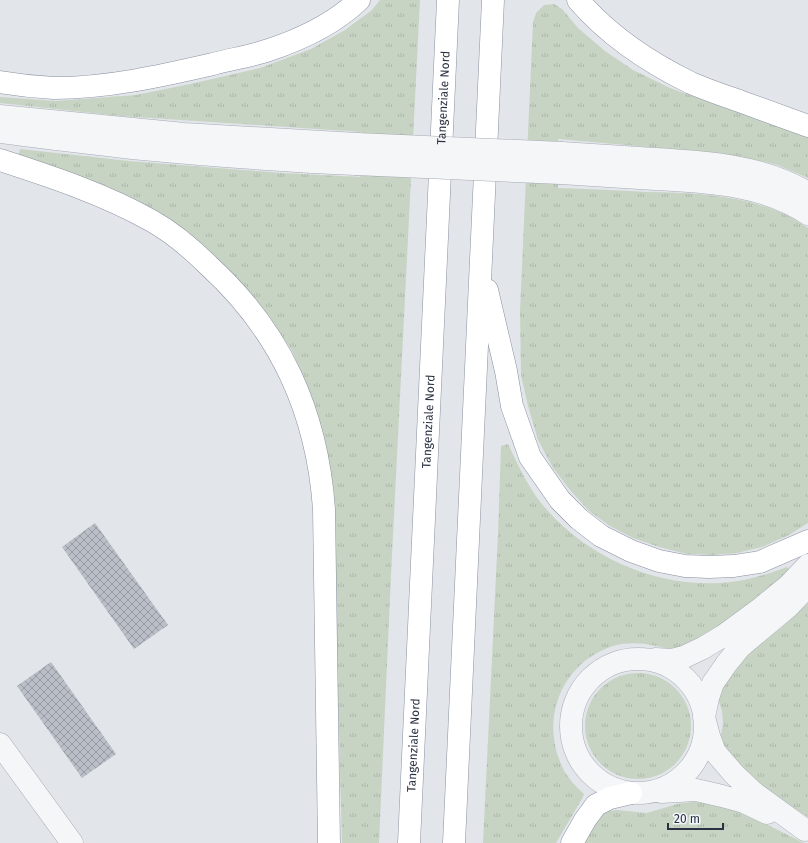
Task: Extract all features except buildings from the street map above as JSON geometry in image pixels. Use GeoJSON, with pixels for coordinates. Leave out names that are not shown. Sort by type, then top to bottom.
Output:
{"type":"FeatureCollection","features":[{"type":"Feature","properties":{"kind":"highway"},"geometry":{"type":"LineString","coordinates":[[0,82],[54,88],[131,81],[174,73],[268,50],[297,40],[320,29],[359,0]]}},
{"type":"Feature","properties":{"kind":"highway","name":"Tangenziale Nord"},"geometry":{"type":"LineString","coordinates":[[409,843],[448,0]]}},
{"type":"Feature","properties":{"kind":"highway"},"geometry":{"type":"LineString","coordinates":[[454,843],[493,0]]}},
{"type":"Feature","properties":{"kind":"highway"},"geometry":{"type":"LineString","coordinates":[[578,0],[600,23],[623,42],[642,56],[668,71],[716,93],[808,126]]}},
{"type":"Feature","properties":{"kind":"highway"},"geometry":{"type":"LineString","coordinates":[[0,160],[86,190],[152,221],[176,237],[218,273],[241,298],[259,321],[290,372],[310,425],[322,484],[324,509],[329,843]]}},
{"type":"Feature","properties":{"kind":"highway"},"geometry":{"type":"LineString","coordinates":[[481,267],[506,371],[512,406],[530,456],[556,494],[579,519],[601,536],[631,550],[659,561],[685,566],[734,566],[760,562],[808,541]]}},
{"type":"Feature","properties":{"kind":"highway"},"geometry":{"type":"LineString","coordinates":[[572,843],[584,820],[596,805],[610,798],[640,793]]}},
{"type":"Feature","properties":{"kind":"street"},"geometry":{"type":"LineString","coordinates":[[0,116],[184,134],[357,154],[561,163],[690,161],[721,164],[760,173],[808,192]]}},
{"type":"Feature","properties":{"kind":"street"},"geometry":{"type":"LineString","coordinates":[[0,132],[50,139],[289,161],[357,154]]}},
{"type":"Feature","properties":{"kind":"street"},"geometry":{"type":"LineString","coordinates":[[561,163],[708,182],[742,188],[773,196],[808,214]]}},
{"type":"Feature","properties":{"kind":"street"},"geometry":{"type":"LineString","coordinates":[[806,831],[744,802],[696,790],[640,793],[617,790],[592,776],[582,765],[575,752],[571,738],[570,723],[572,708],[578,695],[586,682],[596,672],[609,664],[623,660],[637,658],[672,660],[684,657],[703,648],[723,636],[761,608],[808,565]]}},
{"type":"Feature","properties":{"kind":"street"},"geometry":{"type":"LineString","coordinates":[[640,793],[665,788],[681,778],[693,765],[701,749],[704,735],[704,717],[713,683],[740,647],[789,606],[808,586]]}},
{"type":"Feature","properties":{"kind":"street"},"geometry":{"type":"LineString","coordinates":[[652,659],[665,663],[677,670],[688,680],[696,691],[701,702],[709,736],[716,752],[734,774],[753,792],[806,831]]}},
{"type":"Feature","properties":{"kind":"street"},"geometry":{"type":"LineString","coordinates":[[0,744],[72,843]]}},
{"type":"Feature","properties":{"kind":"green space"},"geometry":{"type":"Polygon","coordinates":[[[380,0],[420,0],[379,843],[342,843],[337,657],[312,398],[291,349],[258,303],[228,269],[189,235],[18,156],[20,149],[129,161],[282,173],[360,177],[362,132],[121,116],[0,103],[0,97],[56,101],[136,95],[260,68],[311,49],[345,30],[372,10],[380,0]]]}},
{"type":"Feature","properties":{"kind":"green space"},"geometry":{"type":"Polygon","coordinates":[[[554,4],[562,9],[578,28],[605,51],[633,70],[670,88],[808,136],[808,178],[775,164],[741,157],[705,152],[558,139],[558,188],[689,193],[730,198],[751,202],[771,209],[790,217],[808,228],[808,523],[789,535],[762,547],[737,553],[713,555],[687,554],[659,547],[633,538],[610,526],[589,511],[553,468],[538,440],[521,375],[520,311],[533,22],[536,13],[544,5],[554,4]]]}},
{"type":"Feature","properties":{"kind":"green space"},"geometry":{"type":"Polygon","coordinates":[[[508,444],[530,488],[548,511],[567,529],[588,545],[611,559],[635,570],[686,582],[712,583],[738,581],[787,567],[791,572],[719,631],[673,651],[658,646],[634,643],[610,647],[595,654],[581,664],[570,676],[556,704],[554,736],[557,753],[563,769],[572,782],[584,794],[556,843],[483,843],[501,446],[508,444]]]}},
{"type":"Feature","properties":{"kind":"green space"},"geometry":{"type":"Polygon","coordinates":[[[808,603],[808,817],[749,778],[722,746],[721,734],[723,724],[722,711],[719,702],[721,690],[727,677],[753,649],[781,628],[808,603]]]}},
{"type":"Feature","properties":{"kind":"green space"},"geometry":{"type":"Polygon","coordinates":[[[638,673],[658,677],[675,689],[687,706],[691,726],[687,746],[675,763],[658,775],[638,779],[618,775],[601,763],[589,746],[585,726],[589,706],[601,689],[618,677],[638,673]]]}},
{"type":"Feature","properties":{"kind":"green space"},"geometry":{"type":"Polygon","coordinates":[[[706,802],[738,810],[804,843],[584,843],[601,815],[609,811],[617,810],[647,813],[677,804],[706,802]]]}}]}
